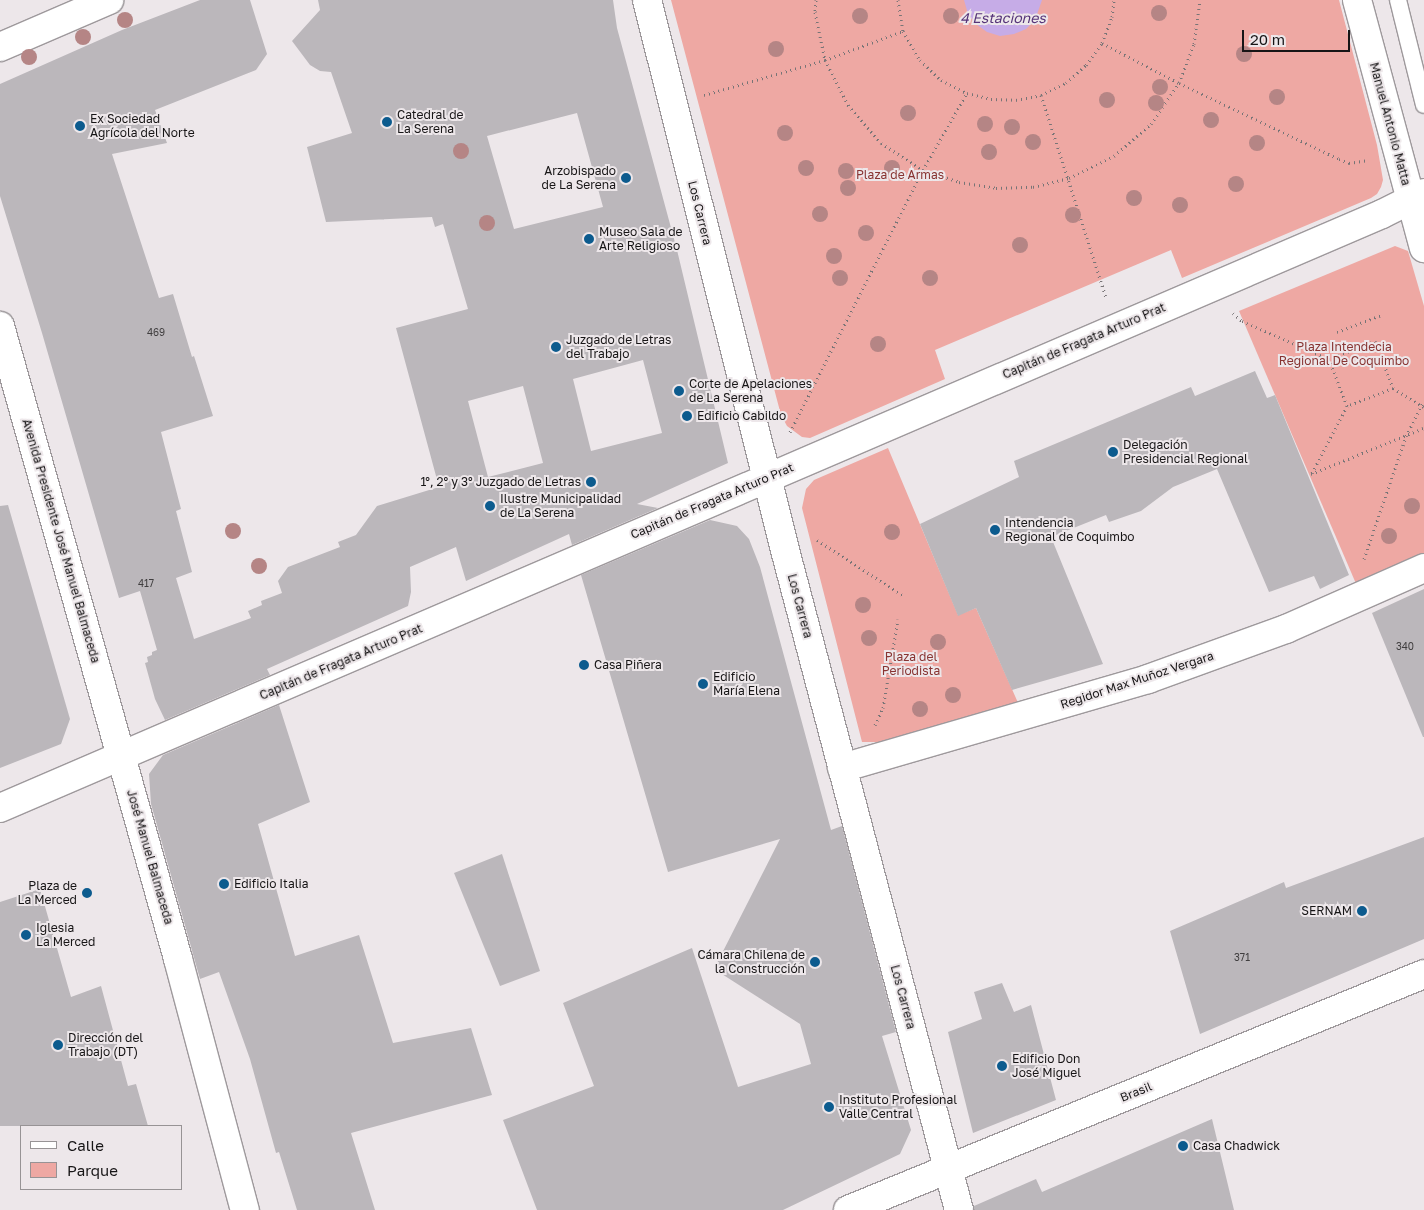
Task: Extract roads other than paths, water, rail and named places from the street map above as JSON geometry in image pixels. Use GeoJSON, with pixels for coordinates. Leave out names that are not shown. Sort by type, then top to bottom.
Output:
{"type":"FeatureCollection","features":[{"type":"Feature","properties":{"kind":"street"},"geometry":{"type":"LineString","coordinates":[[0,47],[109,0]]}},
{"type":"Feature","properties":{"kind":"street","name":"Los Carrera"},"geometry":{"type":"LineString","coordinates":[[647,0],[767,478],[959,1210]]}},
{"type":"Feature","properties":{"kind":"street","name":"Manuel Antonio Matta"},"geometry":{"type":"LineString","coordinates":[[1357,0],[1395,147],[1417,196],[1424,248]]}},
{"type":"Feature","properties":{"kind":"street","name":"Capitán de Fragata Arturo Prat"},"geometry":{"type":"LineString","coordinates":[[0,808],[1382,214],[1417,196]]}},
{"type":"Feature","properties":{"kind":"street","name":"Avenida Presidente José Manuel Balmaceda"},"geometry":{"type":"LineString","coordinates":[[0,326],[122,756]]}},
{"type":"Feature","properties":{"kind":"street","name":"Regidor Max Muñoz Vergara"},"geometry":{"type":"LineString","coordinates":[[842,768],[1148,679],[1286,629],[1424,568]]}},
{"type":"Feature","properties":{"kind":"street","name":"José Manuel Balmaceda"},"geometry":{"type":"LineString","coordinates":[[122,756],[245,1210]]}},
{"type":"Feature","properties":{"kind":"street","name":"Brasil"},"geometry":{"type":"LineString","coordinates":[[848,1210],[1424,974]]}},
{"type":"Feature","properties":{"kind":"lane"},"geometry":{"type":"LineString","coordinates":[[1398,0],[1424,105]]}},
{"type":"Feature","properties":{"kind":"water","name":"4 Estaciones"},"geometry":{"type":"Polygon","coordinates":[[[964,0],[1042,0],[1035,20],[1026,29],[1014,34],[1000,36],[987,32],[976,24],[968,14],[964,0]]]}},
{"type":"Feature","properties":{"kind":"place","name":"Catedral de La Serena"},"geometry":{"type":"Point","coordinates":[387,122]}},
{"type":"Feature","properties":{"kind":"place","name":"Ex Sociedad Agrícola del Norte"},"geometry":{"type":"Point","coordinates":[80,126]}},
{"type":"Feature","properties":{"kind":"place","name":"Arzobispado de La Serena"},"geometry":{"type":"Point","coordinates":[626,178]}},
{"type":"Feature","properties":{"kind":"place","name":"Museo Sala de Arte Religioso"},"geometry":{"type":"Point","coordinates":[589,239]}},
{"type":"Feature","properties":{"kind":"place","name":"Juzgado de Letras del Trabajo"},"geometry":{"type":"Point","coordinates":[556,347]}},
{"type":"Feature","properties":{"kind":"place","name":"Corte de Apelaciones de La Serena"},"geometry":{"type":"Point","coordinates":[679,391]}},
{"type":"Feature","properties":{"kind":"place","name":"Edificio Cabildo"},"geometry":{"type":"Point","coordinates":[687,416]}},
{"type":"Feature","properties":{"kind":"place","name":"Delegación Presidencial Regional"},"geometry":{"type":"Point","coordinates":[1113,452]}},
{"type":"Feature","properties":{"kind":"place","name":"1°, 2° y 3° Juzgado de Letras"},"geometry":{"type":"Point","coordinates":[591,482]}},
{"type":"Feature","properties":{"kind":"place","name":"Ilustre Municipalidad de La Serena"},"geometry":{"type":"Point","coordinates":[490,506]}},
{"type":"Feature","properties":{"kind":"place","name":"Intendencia Regional de Coquimbo"},"geometry":{"type":"Point","coordinates":[995,530]}},
{"type":"Feature","properties":{"kind":"place","name":"Casa Piñera"},"geometry":{"type":"Point","coordinates":[584,665]}},
{"type":"Feature","properties":{"kind":"place","name":"Edificio María Elena"},"geometry":{"type":"Point","coordinates":[703,684]}},
{"type":"Feature","properties":{"kind":"place","name":"Edificio Italia"},"geometry":{"type":"Point","coordinates":[224,884]}},
{"type":"Feature","properties":{"kind":"place","name":"Plaza de La Merced"},"geometry":{"type":"Point","coordinates":[87,893]}},
{"type":"Feature","properties":{"kind":"place","name":"SERNAM"},"geometry":{"type":"Point","coordinates":[1362,911]}},
{"type":"Feature","properties":{"kind":"place","name":"Iglesia La Merced"},"geometry":{"type":"Point","coordinates":[26,935]}},
{"type":"Feature","properties":{"kind":"place","name":"Cámara Chilena de la Construcción"},"geometry":{"type":"Point","coordinates":[815,962]}},
{"type":"Feature","properties":{"kind":"place","name":"Dirección del Trabajo (DT)"},"geometry":{"type":"Point","coordinates":[58,1045]}},
{"type":"Feature","properties":{"kind":"place","name":"Edificio Don José Miguel"},"geometry":{"type":"Point","coordinates":[1002,1066]}},
{"type":"Feature","properties":{"kind":"place","name":"Instituto Profesional Valle Central"},"geometry":{"type":"Point","coordinates":[829,1107]}},
{"type":"Feature","properties":{"kind":"place","name":"Casa Chadwick"},"geometry":{"type":"Point","coordinates":[1183,1146]}},
{"type":"Feature","properties":{"kind":"park label","name":"Plaza de Armas"},"geometry":{"type":"Point","coordinates":[900,175]}},
{"type":"Feature","properties":{"kind":"park label","name":"Plaza Intendecia Regional De Coquimbo"},"geometry":{"type":"Point","coordinates":[1344,354]}},
{"type":"Feature","properties":{"kind":"park label","name":"Plaza del Periodista"},"geometry":{"type":"Point","coordinates":[911,664]}}]}
